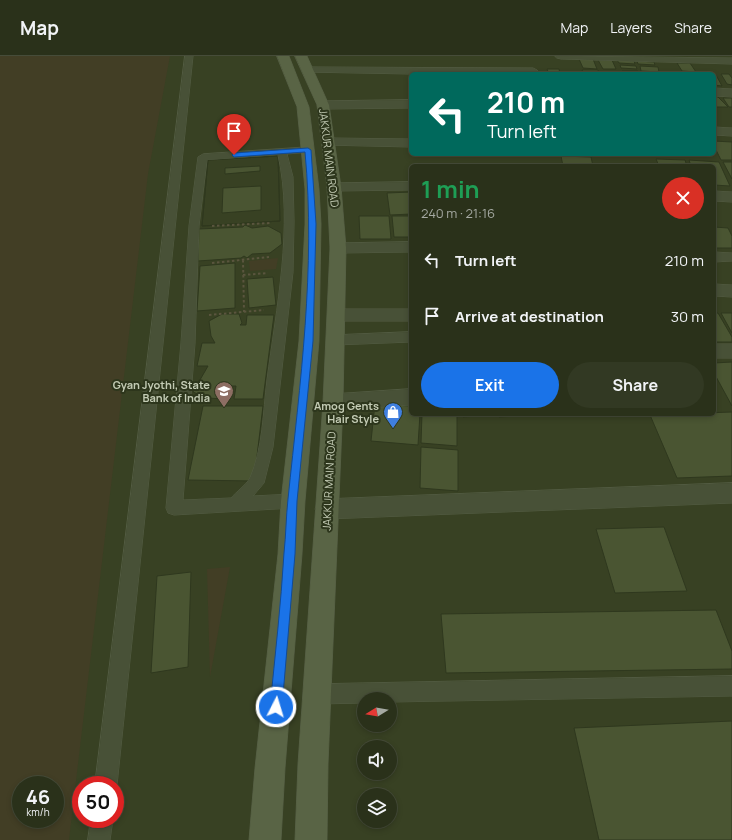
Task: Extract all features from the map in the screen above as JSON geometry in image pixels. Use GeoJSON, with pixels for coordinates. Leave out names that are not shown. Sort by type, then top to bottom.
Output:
{"type":"FeatureCollection","features":[{"type":"Feature","properties":{"kind":"main road","name":"JAKKUR MAIN ROAD"},"geometry":{"type":"LineString","coordinates":[[265,840],[270,768],[290,554],[292,501],[309,341],[313,224],[308,150],[302,107],[283,56]]}},
{"type":"Feature","properties":{"kind":"main road","name":"JAKKUR MAIN ROAD"},"geometry":{"type":"LineString","coordinates":[[305,63],[323,105],[334,187],[338,248],[337,315],[317,694],[311,840]]}},
{"type":"Feature","properties":{"kind":"main road"},"geometry":{"type":"LineString","coordinates":[[309,341],[335,340]]}},
{"type":"Feature","properties":{"kind":"street"},"geometry":{"type":"LineString","coordinates":[[561,56],[732,61]]}},
{"type":"Feature","properties":{"kind":"street"},"geometry":{"type":"LineString","coordinates":[[305,63],[532,72]]}},
{"type":"Feature","properties":{"kind":"street"},"geometry":{"type":"LineString","coordinates":[[716,92],[732,93]]}},
{"type":"Feature","properties":{"kind":"street"},"geometry":{"type":"LineString","coordinates":[[323,105],[409,104]]}},
{"type":"Feature","properties":{"kind":"street"},"geometry":{"type":"LineString","coordinates":[[716,131],[732,132]]}},
{"type":"Feature","properties":{"kind":"street"},"geometry":{"type":"LineString","coordinates":[[329,142],[409,143]]}},
{"type":"Feature","properties":{"kind":"street"},"geometry":{"type":"LineString","coordinates":[[334,187],[409,186]]}},
{"type":"Feature","properties":{"kind":"street"},"geometry":{"type":"LineString","coordinates":[[716,196],[732,197]]}},
{"type":"Feature","properties":{"kind":"street"},"geometry":{"type":"LineString","coordinates":[[338,248],[409,247]]}},
{"type":"Feature","properties":{"kind":"street"},"geometry":{"type":"LineString","coordinates":[[716,290],[732,291]]}},
{"type":"Feature","properties":{"kind":"street"},"geometry":{"type":"LineString","coordinates":[[337,315],[409,315]]}},
{"type":"Feature","properties":{"kind":"street"},"geometry":{"type":"LineString","coordinates":[[716,351],[732,350]]}},
{"type":"Feature","properties":{"kind":"street"},"geometry":{"type":"LineString","coordinates":[[333,402],[409,397]]}},
{"type":"Feature","properties":{"kind":"street"},"geometry":{"type":"LineString","coordinates":[[327,509],[732,493]]}},
{"type":"Feature","properties":{"kind":"lane"},"geometry":{"type":"LineString","coordinates":[[107,776],[189,56]]}},
{"type":"Feature","properties":{"kind":"lane"},"geometry":{"type":"LineString","coordinates":[[292,501],[174,508],[189,317],[194,227],[203,157],[308,150]]}},
{"type":"Feature","properties":{"kind":"lane"},"geometry":{"type":"LineString","coordinates":[[235,504],[256,483],[266,447],[288,255],[288,177],[282,152]]}},
{"type":"Feature","properties":{"kind":"lane"},"geometry":{"type":"LineString","coordinates":[[335,340],[409,337]]}},
{"type":"Feature","properties":{"kind":"lane"},"geometry":{"type":"LineString","coordinates":[[317,694],[732,686]]}},
{"type":"Feature","properties":{"kind":"lane"},"geometry":{"type":"LineString","coordinates":[[99,840],[101,828]]}},
{"type":"Feature","properties":{"kind":"path"},"geometry":{"type":"LineString","coordinates":[[194,227],[289,222]]}},
{"type":"Feature","properties":{"kind":"path"},"geometry":{"type":"LineString","coordinates":[[192,265],[288,255]]}},
{"type":"Feature","properties":{"kind":"path"},"geometry":{"type":"LineString","coordinates":[[243,260],[244,312]]}},
{"type":"Feature","properties":{"kind":"path"},"geometry":{"type":"LineString","coordinates":[[243,275],[287,272]]}},
{"type":"Feature","properties":{"kind":"path"},"geometry":{"type":"LineString","coordinates":[[189,317],[282,308]]}},
{"type":"Feature","properties":{"kind":"shaded area"},"geometry":{"type":"Polygon","coordinates":[[[0,56],[170,56],[148,174],[77,776],[72,776],[72,815],[69,840],[0,840],[0,56]]]}},
{"type":"Feature","properties":{"kind":"shaded area"},"geometry":{"type":"Polygon","coordinates":[[[278,258],[276,269],[250,271],[249,261],[278,258]]]}},
{"type":"Feature","properties":{"kind":"shaded area"},"geometry":{"type":"Polygon","coordinates":[[[230,567],[210,677],[207,569],[230,567]]]}},
{"type":"Feature","properties":{"kind":"building"},"geometry":{"type":"Polygon","coordinates":[[[579,59],[593,59],[597,69],[583,68],[579,59]]]}},
{"type":"Feature","properties":{"kind":"building"},"geometry":{"type":"Polygon","coordinates":[[[598,60],[612,60],[616,69],[603,69],[598,60]]]}},
{"type":"Feature","properties":{"kind":"building"},"geometry":{"type":"Polygon","coordinates":[[[617,60],[634,61],[635,64],[619,63],[617,60]]]}},
{"type":"Feature","properties":{"kind":"building"},"geometry":{"type":"Polygon","coordinates":[[[637,61],[654,62],[655,65],[638,64],[637,61]]]}},
{"type":"Feature","properties":{"kind":"building"},"geometry":{"type":"Polygon","coordinates":[[[677,63],[690,63],[696,72],[682,71],[677,63]]]}},
{"type":"Feature","properties":{"kind":"building"},"geometry":{"type":"Polygon","coordinates":[[[620,65],[636,66],[637,69],[621,68],[620,65]]]}},
{"type":"Feature","properties":{"kind":"building"},"geometry":{"type":"Polygon","coordinates":[[[640,66],[658,67],[659,72],[641,71],[640,66]]]}},
{"type":"Feature","properties":{"kind":"building"},"geometry":{"type":"Polygon","coordinates":[[[547,69],[559,69],[560,72],[548,72],[547,69]]]}},
{"type":"Feature","properties":{"kind":"building"},"geometry":{"type":"Polygon","coordinates":[[[582,70],[598,70],[598,72],[583,72],[582,70]]]}},
{"type":"Feature","properties":{"kind":"building"},"geometry":{"type":"Polygon","coordinates":[[[622,71],[638,72],[622,72],[622,71]]]}},
{"type":"Feature","properties":{"kind":"building"},"geometry":{"type":"Polygon","coordinates":[[[721,74],[729,74],[732,78],[732,85],[727,84],[721,74]]]}},
{"type":"Feature","properties":{"kind":"building"},"geometry":{"type":"Polygon","coordinates":[[[716,75],[722,86],[716,85],[716,75]]]}},
{"type":"Feature","properties":{"kind":"building"},"geometry":{"type":"Polygon","coordinates":[[[716,97],[718,97],[728,107],[716,107],[716,97]]]}},
{"type":"Feature","properties":{"kind":"building"},"geometry":{"type":"Polygon","coordinates":[[[723,98],[732,98],[732,107],[729,107],[723,98]]]}},
{"type":"Feature","properties":{"kind":"building"},"geometry":{"type":"Polygon","coordinates":[[[716,141],[732,142],[732,160],[721,160],[716,150],[716,141]]]}},
{"type":"Feature","properties":{"kind":"building"},"geometry":{"type":"Polygon","coordinates":[[[278,156],[280,221],[202,226],[208,160],[278,156]],[[260,166],[225,168],[225,174],[260,171],[260,166]],[[261,186],[223,188],[222,213],[261,210],[261,186]]]}},
{"type":"Feature","properties":{"kind":"building"},"geometry":{"type":"Polygon","coordinates":[[[278,156],[280,221],[202,226],[208,160],[278,156]]]}},
{"type":"Feature","properties":{"kind":"building"},"geometry":{"type":"Polygon","coordinates":[[[561,156],[591,157],[593,164],[563,164],[561,156]]]}},
{"type":"Feature","properties":{"kind":"building"},"geometry":{"type":"Polygon","coordinates":[[[656,159],[685,160],[686,164],[658,164],[656,159]]]}},
{"type":"Feature","properties":{"kind":"building"},"geometry":{"type":"Polygon","coordinates":[[[689,160],[719,162],[730,186],[716,185],[716,164],[690,164],[689,160]]]}},
{"type":"Feature","properties":{"kind":"building"},"geometry":{"type":"Polygon","coordinates":[[[723,162],[732,162],[732,179],[723,162]]]}},
{"type":"Feature","properties":{"kind":"building"},"geometry":{"type":"Polygon","coordinates":[[[409,192],[409,214],[390,215],[387,193],[409,192]]]}},
{"type":"Feature","properties":{"kind":"building"},"geometry":{"type":"Polygon","coordinates":[[[359,216],[389,216],[391,239],[360,239],[359,216]]]}},
{"type":"Feature","properties":{"kind":"building"},"geometry":{"type":"Polygon","coordinates":[[[392,216],[409,216],[409,237],[394,237],[392,216]]]}},
{"type":"Feature","properties":{"kind":"building"},"geometry":{"type":"Polygon","coordinates":[[[245,225],[252,228],[268,226],[281,233],[282,244],[270,253],[252,254],[247,258],[244,256],[241,258],[198,261],[199,229],[243,227],[245,225]]]}},
{"type":"Feature","properties":{"kind":"building"},"geometry":{"type":"Polygon","coordinates":[[[716,227],[728,228],[732,236],[732,248],[716,248],[716,227]]]}},
{"type":"Feature","properties":{"kind":"building"},"geometry":{"type":"Polygon","coordinates":[[[235,263],[235,308],[197,311],[200,266],[235,263]]]}},
{"type":"Feature","properties":{"kind":"building"},"geometry":{"type":"Polygon","coordinates":[[[273,277],[276,305],[249,308],[247,279],[273,277]]]}},
{"type":"Feature","properties":{"kind":"building"},"geometry":{"type":"Polygon","coordinates":[[[716,313],[718,313],[732,337],[732,342],[716,342],[716,313]]]}},
{"type":"Feature","properties":{"kind":"building"},"geometry":{"type":"Polygon","coordinates":[[[721,313],[732,313],[732,333],[721,313]]]}},
{"type":"Feature","properties":{"kind":"building"},"geometry":{"type":"Polygon","coordinates":[[[222,314],[239,314],[242,323],[240,325],[246,325],[247,315],[274,315],[263,399],[234,399],[236,386],[231,386],[225,399],[207,398],[193,392],[208,366],[197,366],[202,343],[215,343],[211,336],[209,321],[222,314]]]}},
{"type":"Feature","properties":{"kind":"building"},"geometry":{"type":"Polygon","coordinates":[[[732,362],[732,406],[716,377],[716,363],[732,362]]]}},
{"type":"Feature","properties":{"kind":"building"},"geometry":{"type":"Polygon","coordinates":[[[375,404],[409,406],[409,416],[420,416],[418,445],[371,441],[375,404]]]}},
{"type":"Feature","properties":{"kind":"building"},"geometry":{"type":"Polygon","coordinates":[[[203,406],[263,406],[254,481],[188,480],[203,406]]]}},
{"type":"Feature","properties":{"kind":"building"},"geometry":{"type":"Polygon","coordinates":[[[732,412],[732,476],[677,478],[650,416],[716,416],[716,413],[732,412]]]}},
{"type":"Feature","properties":{"kind":"building"},"geometry":{"type":"Polygon","coordinates":[[[422,416],[457,416],[457,446],[421,443],[422,416]]]}},
{"type":"Feature","properties":{"kind":"building"},"geometry":{"type":"Polygon","coordinates":[[[421,447],[458,450],[458,491],[420,488],[421,447]]]}},
{"type":"Feature","properties":{"kind":"building"},"geometry":{"type":"Polygon","coordinates":[[[664,527],[687,591],[615,593],[596,529],[664,527]]]}},
{"type":"Feature","properties":{"kind":"building"},"geometry":{"type":"Polygon","coordinates":[[[191,572],[188,667],[151,673],[157,576],[191,572]]]}},
{"type":"Feature","properties":{"kind":"building"},"geometry":{"type":"Polygon","coordinates":[[[716,610],[732,651],[732,669],[446,673],[441,614],[716,610]]]}},
{"type":"Feature","properties":{"kind":"building"},"geometry":{"type":"Polygon","coordinates":[[[732,721],[732,840],[599,840],[574,728],[732,721]]]}},
{"type":"Feature","properties":{"kind":"place","name":"Gyan Jyothi, State Bank of India"},"geometry":{"type":"Point","coordinates":[224,408]}},
{"type":"Feature","properties":{"kind":"place","name":"Amog Gents Hair Style"},"geometry":{"type":"Point","coordinates":[393,429]}},
{"type":"Feature","properties":{"kind":"route"},"geometry":{"type":"LineString","coordinates":[[234,155],[308,150],[312,189],[313,224],[309,341],[292,501],[290,554],[276,707]]}}]}
